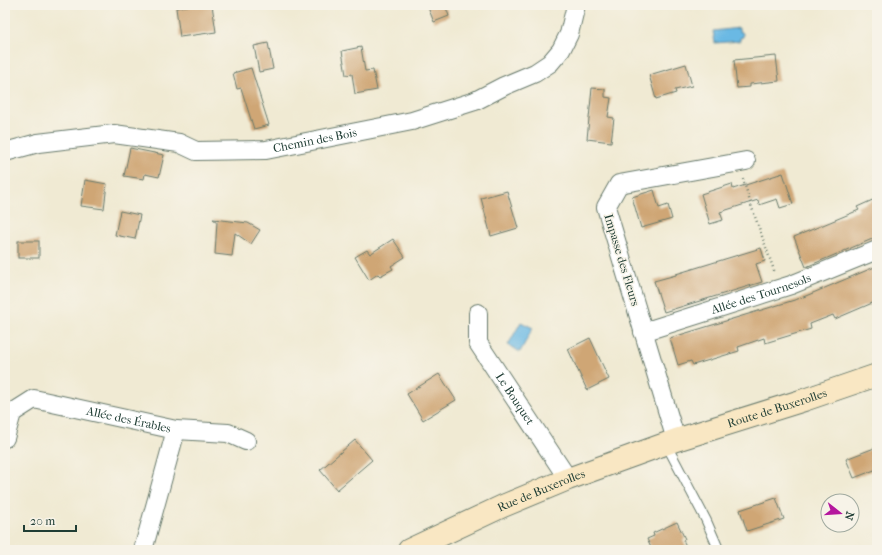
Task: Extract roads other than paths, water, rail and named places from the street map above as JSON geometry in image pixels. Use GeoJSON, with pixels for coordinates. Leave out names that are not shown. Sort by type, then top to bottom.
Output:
{"type":"FeatureCollection","features":[{"type":"Feature","properties":{"kind":"street","name":"Chemin des Bois"},"geometry":{"type":"LineString","coordinates":[[5,152],[38,143],[114,134],[179,143],[196,151],[266,150],[412,121],[475,101],[504,86],[535,73],[550,63],[561,50],[569,34],[576,5]]}},
{"type":"Feature","properties":{"kind":"street","name":"Impasse des Fleurs"},"geometry":{"type":"LineString","coordinates":[[671,442],[643,332],[606,207],[619,184],[742,162]]}},
{"type":"Feature","properties":{"kind":"street","name":"Allée des Tournesols"},"geometry":{"type":"LineString","coordinates":[[643,332],[791,285],[877,250]]}},
{"type":"Feature","properties":{"kind":"street","name":"Le Bouquet"},"geometry":{"type":"LineString","coordinates":[[478,313],[478,343],[568,479]]}},
{"type":"Feature","properties":{"kind":"street","name":"Route de Buxerolles"},"geometry":{"type":"LineString","coordinates":[[671,442],[804,400],[877,374]]}},
{"type":"Feature","properties":{"kind":"street","name":"Allée des Érables"},"geometry":{"type":"LineString","coordinates":[[5,438],[12,413],[34,399],[176,430],[143,550]]}},
{"type":"Feature","properties":{"kind":"street"},"geometry":{"type":"LineString","coordinates":[[176,430],[228,433],[246,441]]}},
{"type":"Feature","properties":{"kind":"street","name":"Rue de Buxerolles"},"geometry":{"type":"LineString","coordinates":[[409,550],[503,506],[568,479],[671,442]]}},
{"type":"Feature","properties":{"kind":"lane"},"geometry":{"type":"LineString","coordinates":[[671,442],[719,550]]}},
{"type":"Feature","properties":{"kind":"water"},"geometry":{"type":"Polygon","coordinates":[[[739,28],[739,31],[743,34],[740,41],[715,43],[713,31],[739,28]]]}},
{"type":"Feature","properties":{"kind":"water"},"geometry":{"type":"Polygon","coordinates":[[[521,322],[533,328],[520,352],[508,345],[521,322]]]}}]}
